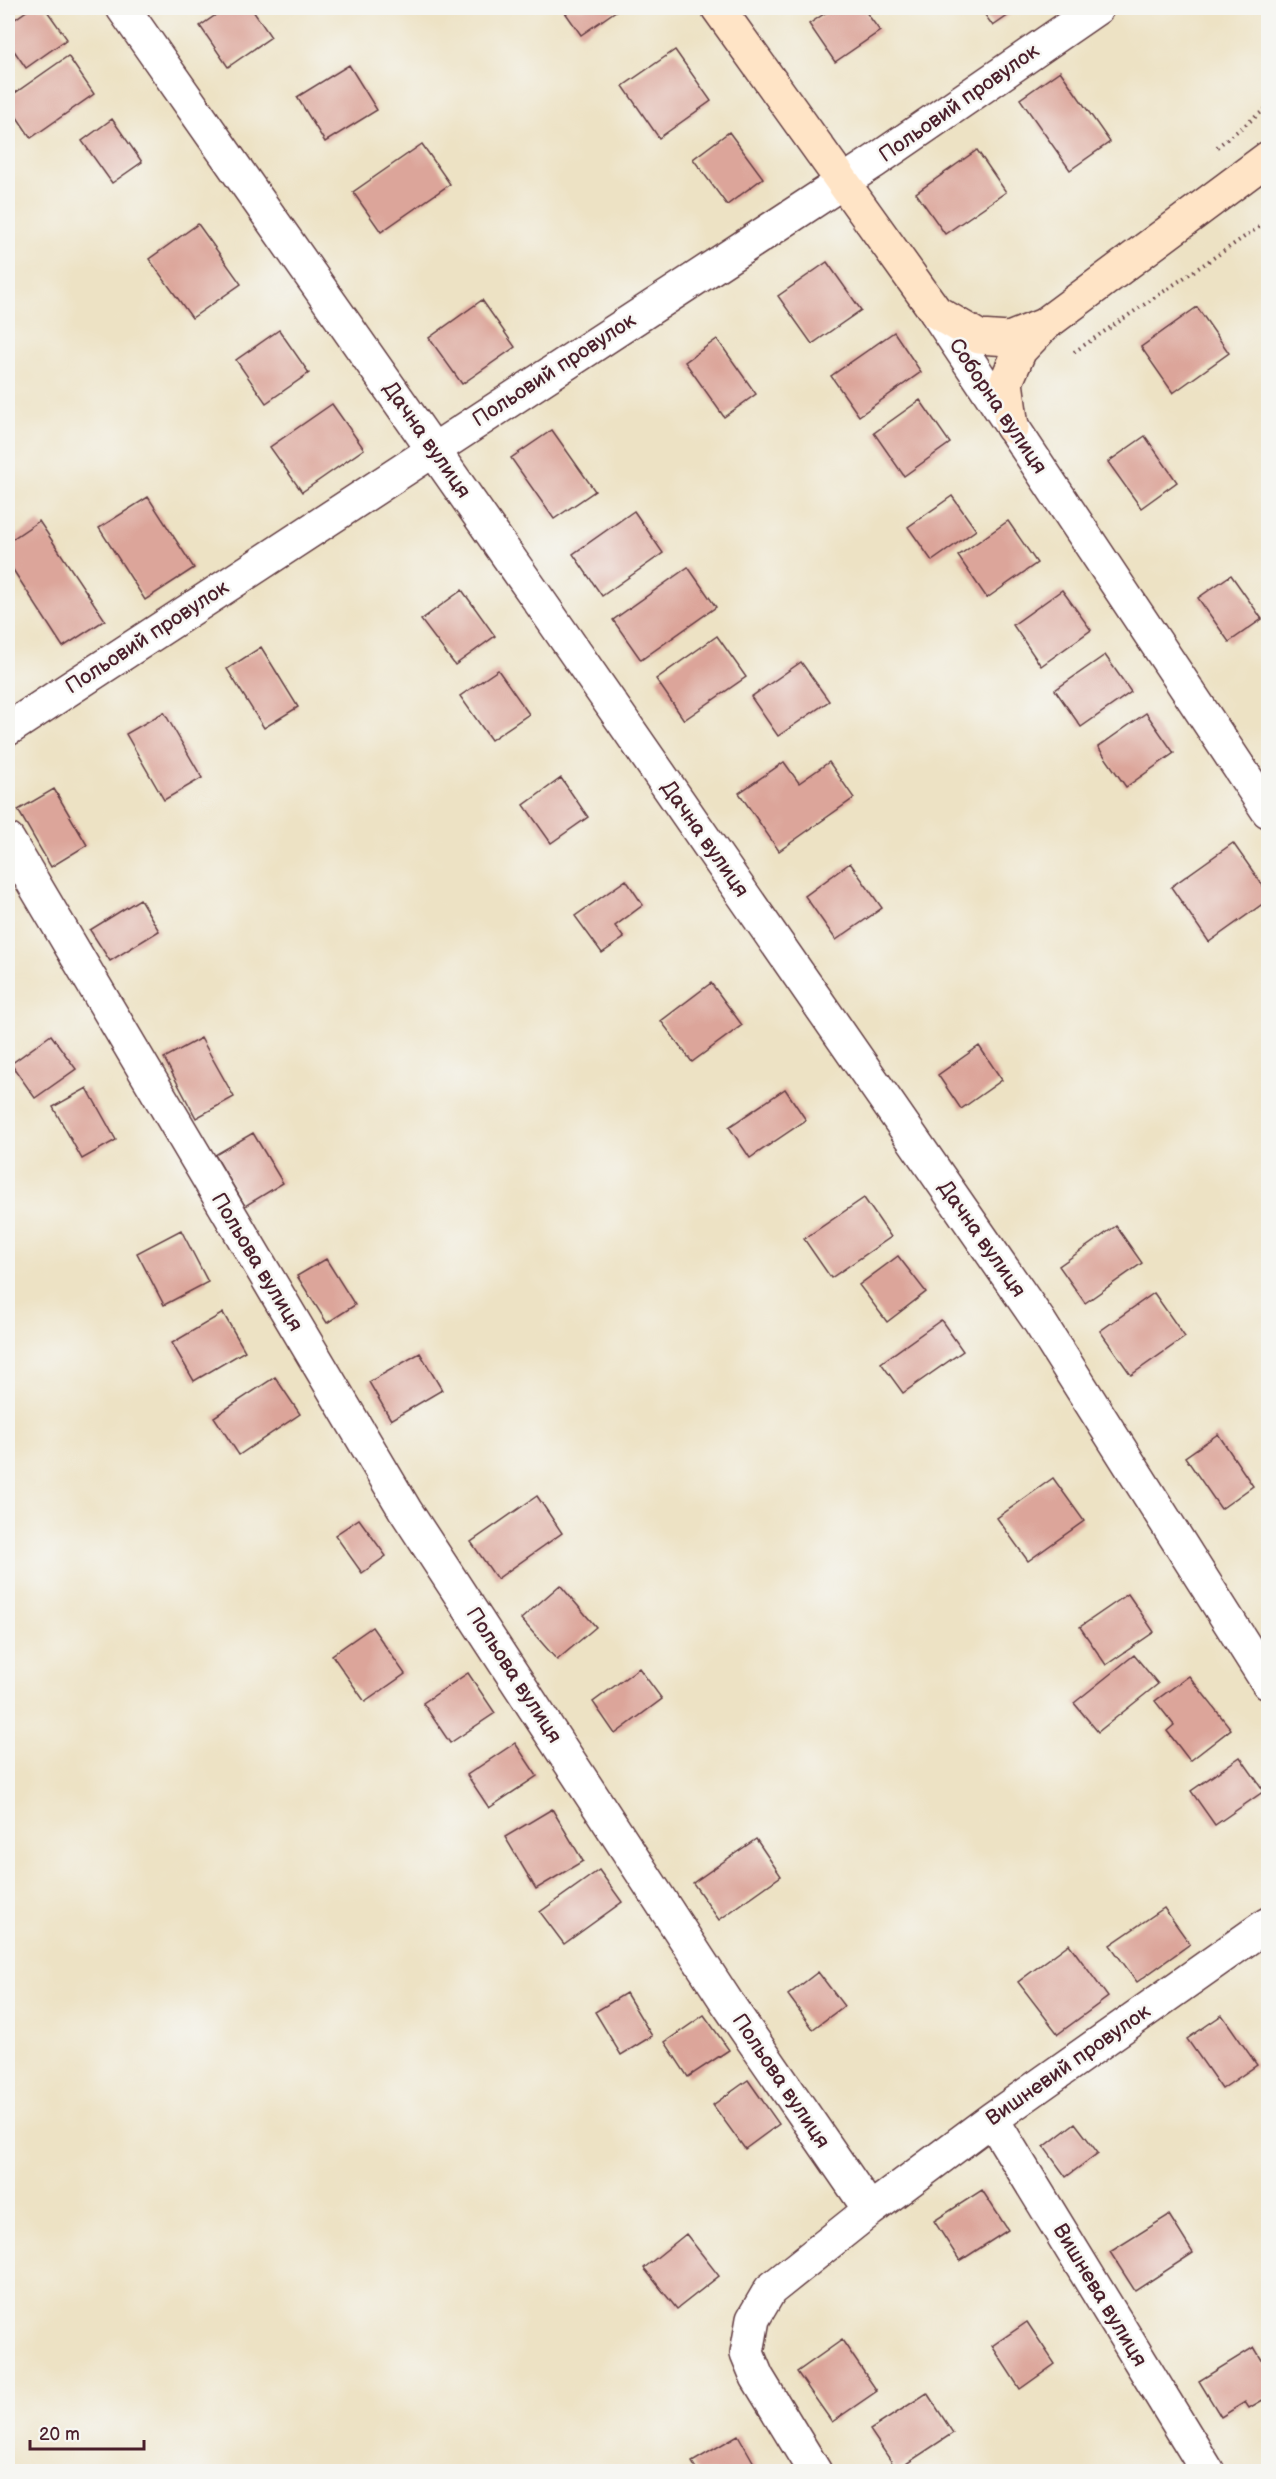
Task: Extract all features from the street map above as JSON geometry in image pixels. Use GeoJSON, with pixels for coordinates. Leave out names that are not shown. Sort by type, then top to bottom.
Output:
{"type":"FeatureCollection","features":[{"type":"Feature","properties":{"kind":"street","name":"Дачна вулиця"},"geometry":{"type":"LineString","coordinates":[[123,8],[433,449],[1039,1321],[1269,1683]]}},
{"type":"Feature","properties":{"kind":"street","name":"Соборна вулиця"},"geometry":{"type":"LineString","coordinates":[[718,8],[936,312],[1269,811]]}},
{"type":"Feature","properties":{"kind":"street","name":"Польовий провулок"},"geometry":{"type":"LineString","coordinates":[[8,729],[844,181],[1097,8]]}},
{"type":"Feature","properties":{"kind":"street"},"geometry":{"type":"LineString","coordinates":[[1012,427],[1005,381],[1020,350],[1044,325],[1269,158]]}},
{"type":"Feature","properties":{"kind":"street"},"geometry":{"type":"LineString","coordinates":[[936,312],[979,337],[1009,339],[1044,325]]}},
{"type":"Feature","properties":{"kind":"street","name":"Польова вулиця"},"geometry":{"type":"LineString","coordinates":[[8,840],[405,1510],[728,2004],[870,2210]]}},
{"type":"Feature","properties":{"kind":"street","name":"Вишневий провулок"},"geometry":{"type":"LineString","coordinates":[[870,2210],[992,2119],[1269,1924]]}},
{"type":"Feature","properties":{"kind":"street","name":"Вишнева вулиця"},"geometry":{"type":"LineString","coordinates":[[992,2119],[1208,2472]]}},
{"type":"Feature","properties":{"kind":"street"},"geometry":{"type":"LineString","coordinates":[[815,2472],[757,2377],[747,2352],[753,2319],[770,2290],[870,2210]]}},
{"type":"Feature","properties":{"kind":"path"},"geometry":{"type":"LineString","coordinates":[[1066,356],[1269,221]]}},
{"type":"Feature","properties":{"kind":"building"},"geometry":{"type":"Polygon","coordinates":[[[31,8],[45,8],[67,39],[26,68],[8,42],[8,24],[31,8]]]}},
{"type":"Feature","properties":{"kind":"building"},"geometry":{"type":"Polygon","coordinates":[[[226,8],[251,8],[271,37],[228,67],[200,26],[226,8]]]}},
{"type":"Feature","properties":{"kind":"building"},"geometry":{"type":"Polygon","coordinates":[[[562,8],[620,8],[581,35],[562,8]]]}},
{"type":"Feature","properties":{"kind":"building"},"geometry":{"type":"Polygon","coordinates":[[[833,8],[863,8],[880,31],[835,62],[809,24],[833,8]]]}},
{"type":"Feature","properties":{"kind":"building"},"geometry":{"type":"Polygon","coordinates":[[[980,8],[1019,8],[993,26],[980,8]]]}},
{"type":"Feature","properties":{"kind":"building"},"geometry":{"type":"Polygon","coordinates":[[[675,50],[711,101],[659,138],[623,86],[675,50]]]}},
{"type":"Feature","properties":{"kind":"building"},"geometry":{"type":"Polygon","coordinates":[[[68,56],[94,94],[31,138],[8,104],[8,98],[68,56]]]}},
{"type":"Feature","properties":{"kind":"building"},"geometry":{"type":"Polygon","coordinates":[[[349,65],[377,110],[325,142],[297,97],[349,65]]]}},
{"type":"Feature","properties":{"kind":"building"},"geometry":{"type":"Polygon","coordinates":[[[1060,71],[1110,142],[1070,170],[1020,99],[1060,71]]]}},
{"type":"Feature","properties":{"kind":"building"},"geometry":{"type":"Polygon","coordinates":[[[112,119],[142,162],[112,183],[82,141],[112,119]]]}},
{"type":"Feature","properties":{"kind":"building"},"geometry":{"type":"Polygon","coordinates":[[[729,132],[763,178],[727,205],[693,159],[729,132]]]}},
{"type":"Feature","properties":{"kind":"building"},"geometry":{"type":"Polygon","coordinates":[[[422,144],[450,184],[381,232],[353,192],[422,144]]]}},
{"type":"Feature","properties":{"kind":"building"},"geometry":{"type":"Polygon","coordinates":[[[977,150],[1006,192],[945,234],[916,193],[977,150]]]}},
{"type":"Feature","properties":{"kind":"building"},"geometry":{"type":"Polygon","coordinates":[[[198,224],[241,284],[192,318],[149,259],[198,224]]]}},
{"type":"Feature","properties":{"kind":"building"},"geometry":{"type":"Polygon","coordinates":[[[827,262],[861,310],[812,344],[778,296],[827,262]]]}},
{"type":"Feature","properties":{"kind":"building"},"geometry":{"type":"Polygon","coordinates":[[[482,300],[515,347],[462,384],[429,338],[482,300]]]}},
{"type":"Feature","properties":{"kind":"building"},"geometry":{"type":"Polygon","coordinates":[[[1197,307],[1229,353],[1173,393],[1141,347],[1197,307]]]}},
{"type":"Feature","properties":{"kind":"building"},"geometry":{"type":"Polygon","coordinates":[[[279,330],[309,373],[266,403],[236,360],[279,330]]]}},
{"type":"Feature","properties":{"kind":"building"},"geometry":{"type":"Polygon","coordinates":[[[894,332],[921,372],[859,416],[831,376],[894,332]]]}},
{"type":"Feature","properties":{"kind":"building"},"geometry":{"type":"Polygon","coordinates":[[[717,339],[756,394],[724,417],[685,362],[717,339]]]}},
{"type":"Feature","properties":{"kind":"building"},"geometry":{"type":"Polygon","coordinates":[[[920,400],[950,443],[904,476],[874,433],[920,400]]]}},
{"type":"Feature","properties":{"kind":"building"},"geometry":{"type":"Polygon","coordinates":[[[332,404],[364,449],[302,492],[270,447],[332,404]]]}},
{"type":"Feature","properties":{"kind":"building"},"geometry":{"type":"Polygon","coordinates":[[[552,430],[595,491],[554,519],[511,458],[552,430]]]}},
{"type":"Feature","properties":{"kind":"building"},"geometry":{"type":"Polygon","coordinates":[[[1145,436],[1177,482],[1141,508],[1108,462],[1145,436]]]}},
{"type":"Feature","properties":{"kind":"building"},"geometry":{"type":"Polygon","coordinates":[[[952,496],[976,530],[932,561],[908,527],[952,496]]]}},
{"type":"Feature","properties":{"kind":"building"},"geometry":{"type":"Polygon","coordinates":[[[148,497],[194,568],[145,600],[99,528],[148,497]]]}},
{"type":"Feature","properties":{"kind":"building"},"geometry":{"type":"Polygon","coordinates":[[[634,511],[663,553],[602,596],[573,554],[634,511]]]}},
{"type":"Feature","properties":{"kind":"building"},"geometry":{"type":"Polygon","coordinates":[[[39,521],[105,620],[63,647],[8,562],[8,542],[39,521]]]}},
{"type":"Feature","properties":{"kind":"building"},"geometry":{"type":"Polygon","coordinates":[[[1008,521],[1037,563],[987,598],[958,556],[1008,521]]]}},
{"type":"Feature","properties":{"kind":"building"},"geometry":{"type":"Polygon","coordinates":[[[688,567],[716,607],[641,660],[613,620],[688,567]]]}},
{"type":"Feature","properties":{"kind":"building"},"geometry":{"type":"Polygon","coordinates":[[[1231,575],[1262,619],[1229,642],[1198,598],[1231,575]]]}},
{"type":"Feature","properties":{"kind":"building"},"geometry":{"type":"Polygon","coordinates":[[[462,590],[495,636],[455,665],[421,620],[462,590]]]}},
{"type":"Feature","properties":{"kind":"building"},"geometry":{"type":"Polygon","coordinates":[[[1062,590],[1091,630],[1041,666],[1013,625],[1062,590]]]}},
{"type":"Feature","properties":{"kind":"building"},"geometry":{"type":"Polygon","coordinates":[[[717,636],[746,677],[684,720],[656,679],[717,636]]]}},
{"type":"Feature","properties":{"kind":"building"},"geometry":{"type":"Polygon","coordinates":[[[261,647],[298,707],[264,728],[227,669],[261,647]]]}},
{"type":"Feature","properties":{"kind":"building"},"geometry":{"type":"Polygon","coordinates":[[[1105,655],[1131,692],[1081,727],[1055,690],[1105,655]]]}},
{"type":"Feature","properties":{"kind":"building"},"geometry":{"type":"Polygon","coordinates":[[[801,662],[829,701],[778,736],[751,697],[801,662]]]}},
{"type":"Feature","properties":{"kind":"building"},"geometry":{"type":"Polygon","coordinates":[[[498,670],[529,714],[491,740],[460,696],[498,670]]]}},
{"type":"Feature","properties":{"kind":"building"},"geometry":{"type":"Polygon","coordinates":[[[164,712],[202,778],[164,800],[126,734],[164,712]]]}},
{"type":"Feature","properties":{"kind":"building"},"geometry":{"type":"Polygon","coordinates":[[[1146,713],[1174,753],[1126,787],[1098,747],[1146,713]]]}},
{"type":"Feature","properties":{"kind":"building"},"geometry":{"type":"Polygon","coordinates":[[[784,762],[799,783],[829,762],[854,798],[779,851],[739,793],[784,762]]]}},
{"type":"Feature","properties":{"kind":"building"},"geometry":{"type":"Polygon","coordinates":[[[561,778],[588,817],[551,843],[524,805],[561,778]]]}},
{"type":"Feature","properties":{"kind":"building"},"geometry":{"type":"Polygon","coordinates":[[[54,789],[87,845],[51,867],[18,810],[54,789]]]}},
{"type":"Feature","properties":{"kind":"building"},"geometry":{"type":"Polygon","coordinates":[[[1233,843],[1268,893],[1268,900],[1209,942],[1171,887],[1233,843]]]}},
{"type":"Feature","properties":{"kind":"building"},"geometry":{"type":"Polygon","coordinates":[[[850,863],[882,908],[836,940],[805,896],[850,863]]]}},
{"type":"Feature","properties":{"kind":"building"},"geometry":{"type":"Polygon","coordinates":[[[626,880],[643,905],[615,926],[624,938],[602,953],[575,916],[626,880]]]}},
{"type":"Feature","properties":{"kind":"building"},"geometry":{"type":"Polygon","coordinates":[[[140,899],[159,931],[110,961],[90,930],[140,899]]]}},
{"type":"Feature","properties":{"kind":"building"},"geometry":{"type":"Polygon","coordinates":[[[711,983],[742,1025],[692,1062],[661,1021],[711,983]]]}},
{"type":"Feature","properties":{"kind":"building"},"geometry":{"type":"Polygon","coordinates":[[[51,1035],[76,1069],[35,1098],[11,1064],[51,1035]]]}},
{"type":"Feature","properties":{"kind":"building"},"geometry":{"type":"Polygon","coordinates":[[[201,1038],[234,1097],[196,1118],[164,1058],[201,1038]]]}},
{"type":"Feature","properties":{"kind":"building"},"geometry":{"type":"Polygon","coordinates":[[[979,1046],[1002,1080],[961,1109],[938,1075],[979,1046]]]}},
{"type":"Feature","properties":{"kind":"building"},"geometry":{"type":"Polygon","coordinates":[[[87,1088],[116,1140],[82,1159],[53,1107],[87,1088]]]}},
{"type":"Feature","properties":{"kind":"building"},"geometry":{"type":"Polygon","coordinates":[[[785,1089],[806,1120],[750,1158],[729,1127],[785,1089]]]}},
{"type":"Feature","properties":{"kind":"building"},"geometry":{"type":"Polygon","coordinates":[[[253,1133],[283,1183],[245,1206],[215,1155],[253,1133]]]}},
{"type":"Feature","properties":{"kind":"building"},"geometry":{"type":"Polygon","coordinates":[[[864,1198],[891,1237],[831,1278],[804,1239],[864,1198]]]}},
{"type":"Feature","properties":{"kind":"building"},"geometry":{"type":"Polygon","coordinates":[[[1116,1226],[1142,1263],[1085,1303],[1059,1266],[1116,1226]]]}},
{"type":"Feature","properties":{"kind":"building"},"geometry":{"type":"Polygon","coordinates":[[[181,1230],[208,1282],[164,1305],[137,1253],[181,1230]]]}},
{"type":"Feature","properties":{"kind":"building"},"geometry":{"type":"Polygon","coordinates":[[[898,1256],[926,1292],[887,1322],[859,1285],[898,1256]]]}},
{"type":"Feature","properties":{"kind":"building"},"geometry":{"type":"Polygon","coordinates":[[[326,1259],[355,1305],[327,1323],[297,1276],[326,1259]]]}},
{"type":"Feature","properties":{"kind":"building"},"geometry":{"type":"Polygon","coordinates":[[[1154,1293],[1185,1337],[1131,1375],[1100,1331],[1154,1293]]]}},
{"type":"Feature","properties":{"kind":"building"},"geometry":{"type":"Polygon","coordinates":[[[223,1313],[245,1351],[194,1381],[172,1343],[223,1313]]]}},
{"type":"Feature","properties":{"kind":"building"},"geometry":{"type":"Polygon","coordinates":[[[941,1320],[963,1351],[903,1393],[881,1363],[941,1320]]]}},
{"type":"Feature","properties":{"kind":"building"},"geometry":{"type":"Polygon","coordinates":[[[420,1353],[442,1390],[391,1420],[369,1382],[420,1353]]]}},
{"type":"Feature","properties":{"kind":"building"},"geometry":{"type":"Polygon","coordinates":[[[275,1377],[300,1414],[239,1455],[214,1417],[275,1377]]]}},
{"type":"Feature","properties":{"kind":"building"},"geometry":{"type":"Polygon","coordinates":[[[1218,1434],[1253,1486],[1221,1509],[1185,1457],[1218,1434]]]}},
{"type":"Feature","properties":{"kind":"building"},"geometry":{"type":"Polygon","coordinates":[[[1053,1478],[1084,1521],[1028,1561],[997,1518],[1053,1478]]]}},
{"type":"Feature","properties":{"kind":"building"},"geometry":{"type":"Polygon","coordinates":[[[537,1496],[562,1533],[497,1579],[471,1542],[537,1496]]]}},
{"type":"Feature","properties":{"kind":"building"},"geometry":{"type":"Polygon","coordinates":[[[359,1519],[386,1556],[362,1573],[335,1535],[359,1519]]]}},
{"type":"Feature","properties":{"kind":"building"},"geometry":{"type":"Polygon","coordinates":[[[560,1585],[596,1627],[557,1660],[521,1619],[560,1585]]]}},
{"type":"Feature","properties":{"kind":"building"},"geometry":{"type":"Polygon","coordinates":[[[1128,1594],[1154,1632],[1106,1665],[1080,1627],[1128,1594]]]}},
{"type":"Feature","properties":{"kind":"building"},"geometry":{"type":"Polygon","coordinates":[[[372,1627],[405,1674],[365,1702],[332,1655],[372,1627]]]}},
{"type":"Feature","properties":{"kind":"building"},"geometry":{"type":"Polygon","coordinates":[[[1134,1655],[1158,1684],[1098,1732],[1074,1703],[1134,1655]]]}},
{"type":"Feature","properties":{"kind":"building"},"geometry":{"type":"Polygon","coordinates":[[[639,1668],[662,1699],[615,1734],[593,1702],[639,1668]]]}},
{"type":"Feature","properties":{"kind":"building"},"geometry":{"type":"Polygon","coordinates":[[[468,1673],[495,1713],[450,1743],[423,1703],[468,1673]]]}},
{"type":"Feature","properties":{"kind":"building"},"geometry":{"type":"Polygon","coordinates":[[[1189,1676],[1231,1729],[1190,1761],[1167,1731],[1174,1725],[1155,1701],[1189,1676]]]}},
{"type":"Feature","properties":{"kind":"building"},"geometry":{"type":"Polygon","coordinates":[[[515,1743],[537,1776],[489,1808],[467,1775],[515,1743]]]}},
{"type":"Feature","properties":{"kind":"building"},"geometry":{"type":"Polygon","coordinates":[[[1240,1757],[1264,1791],[1215,1825],[1191,1791],[1240,1757]]]}},
{"type":"Feature","properties":{"kind":"building"},"geometry":{"type":"Polygon","coordinates":[[[552,1809],[583,1861],[536,1889],[505,1837],[552,1809]]]}},
{"type":"Feature","properties":{"kind":"building"},"geometry":{"type":"Polygon","coordinates":[[[756,1839],[781,1876],[719,1920],[693,1883],[756,1839]]]}},
{"type":"Feature","properties":{"kind":"building"},"geometry":{"type":"Polygon","coordinates":[[[599,1870],[622,1902],[564,1944],[540,1912],[599,1870]]]}},
{"type":"Feature","properties":{"kind":"building"},"geometry":{"type":"Polygon","coordinates":[[[1164,1908],[1190,1944],[1137,1982],[1110,1945],[1164,1908]]]}},
{"type":"Feature","properties":{"kind":"building"},"geometry":{"type":"Polygon","coordinates":[[[1069,1944],[1108,1997],[1058,2034],[1018,1982],[1069,1944]]]}},
{"type":"Feature","properties":{"kind":"building"},"geometry":{"type":"Polygon","coordinates":[[[818,1972],[844,2006],[813,2029],[788,1995],[818,1972]]]}},
{"type":"Feature","properties":{"kind":"building"},"geometry":{"type":"Polygon","coordinates":[[[626,1993],[652,2036],[621,2055],[595,2012],[626,1993]]]}},
{"type":"Feature","properties":{"kind":"building"},"geometry":{"type":"Polygon","coordinates":[[[704,2015],[729,2050],[688,2077],[665,2042],[704,2015]]]}},
{"type":"Feature","properties":{"kind":"building"},"geometry":{"type":"Polygon","coordinates":[[[1222,2015],[1257,2065],[1222,2089],[1187,2039],[1222,2015]]]}},
{"type":"Feature","properties":{"kind":"building"},"geometry":{"type":"Polygon","coordinates":[[[748,2080],[779,2124],[745,2149],[713,2105],[748,2080]]]}},
{"type":"Feature","properties":{"kind":"building"},"geometry":{"type":"Polygon","coordinates":[[[1075,2123],[1098,2153],[1066,2177],[1044,2147],[1075,2123]]]}},
{"type":"Feature","properties":{"kind":"building"},"geometry":{"type":"Polygon","coordinates":[[[982,2190],[1008,2230],[960,2261],[934,2221],[982,2190]]]}},
{"type":"Feature","properties":{"kind":"building"},"geometry":{"type":"Polygon","coordinates":[[[1169,2215],[1193,2253],[1135,2291],[1110,2252],[1169,2215]]]}},
{"type":"Feature","properties":{"kind":"building"},"geometry":{"type":"Polygon","coordinates":[[[686,2234],[719,2276],[677,2309],[644,2268],[686,2234]]]}},
{"type":"Feature","properties":{"kind":"building"},"geometry":{"type":"Polygon","coordinates":[[[1027,2322],[1055,2364],[1020,2389],[992,2346],[1027,2322]]]}},
{"type":"Feature","properties":{"kind":"building"},"geometry":{"type":"Polygon","coordinates":[[[842,2340],[877,2391],[832,2422],[797,2372],[842,2340]]]}},
{"type":"Feature","properties":{"kind":"building"},"geometry":{"type":"Polygon","coordinates":[[[1254,2347],[1268,2370],[1268,2397],[1249,2408],[1245,2402],[1221,2417],[1199,2381],[1254,2347]]]}},
{"type":"Feature","properties":{"kind":"building"},"geometry":{"type":"Polygon","coordinates":[[[927,2393],[953,2433],[897,2470],[870,2430],[927,2393]]]}},
{"type":"Feature","properties":{"kind":"building"},"geometry":{"type":"Polygon","coordinates":[[[738,2435],[759,2472],[698,2472],[692,2462],[738,2435]]]}}]}
